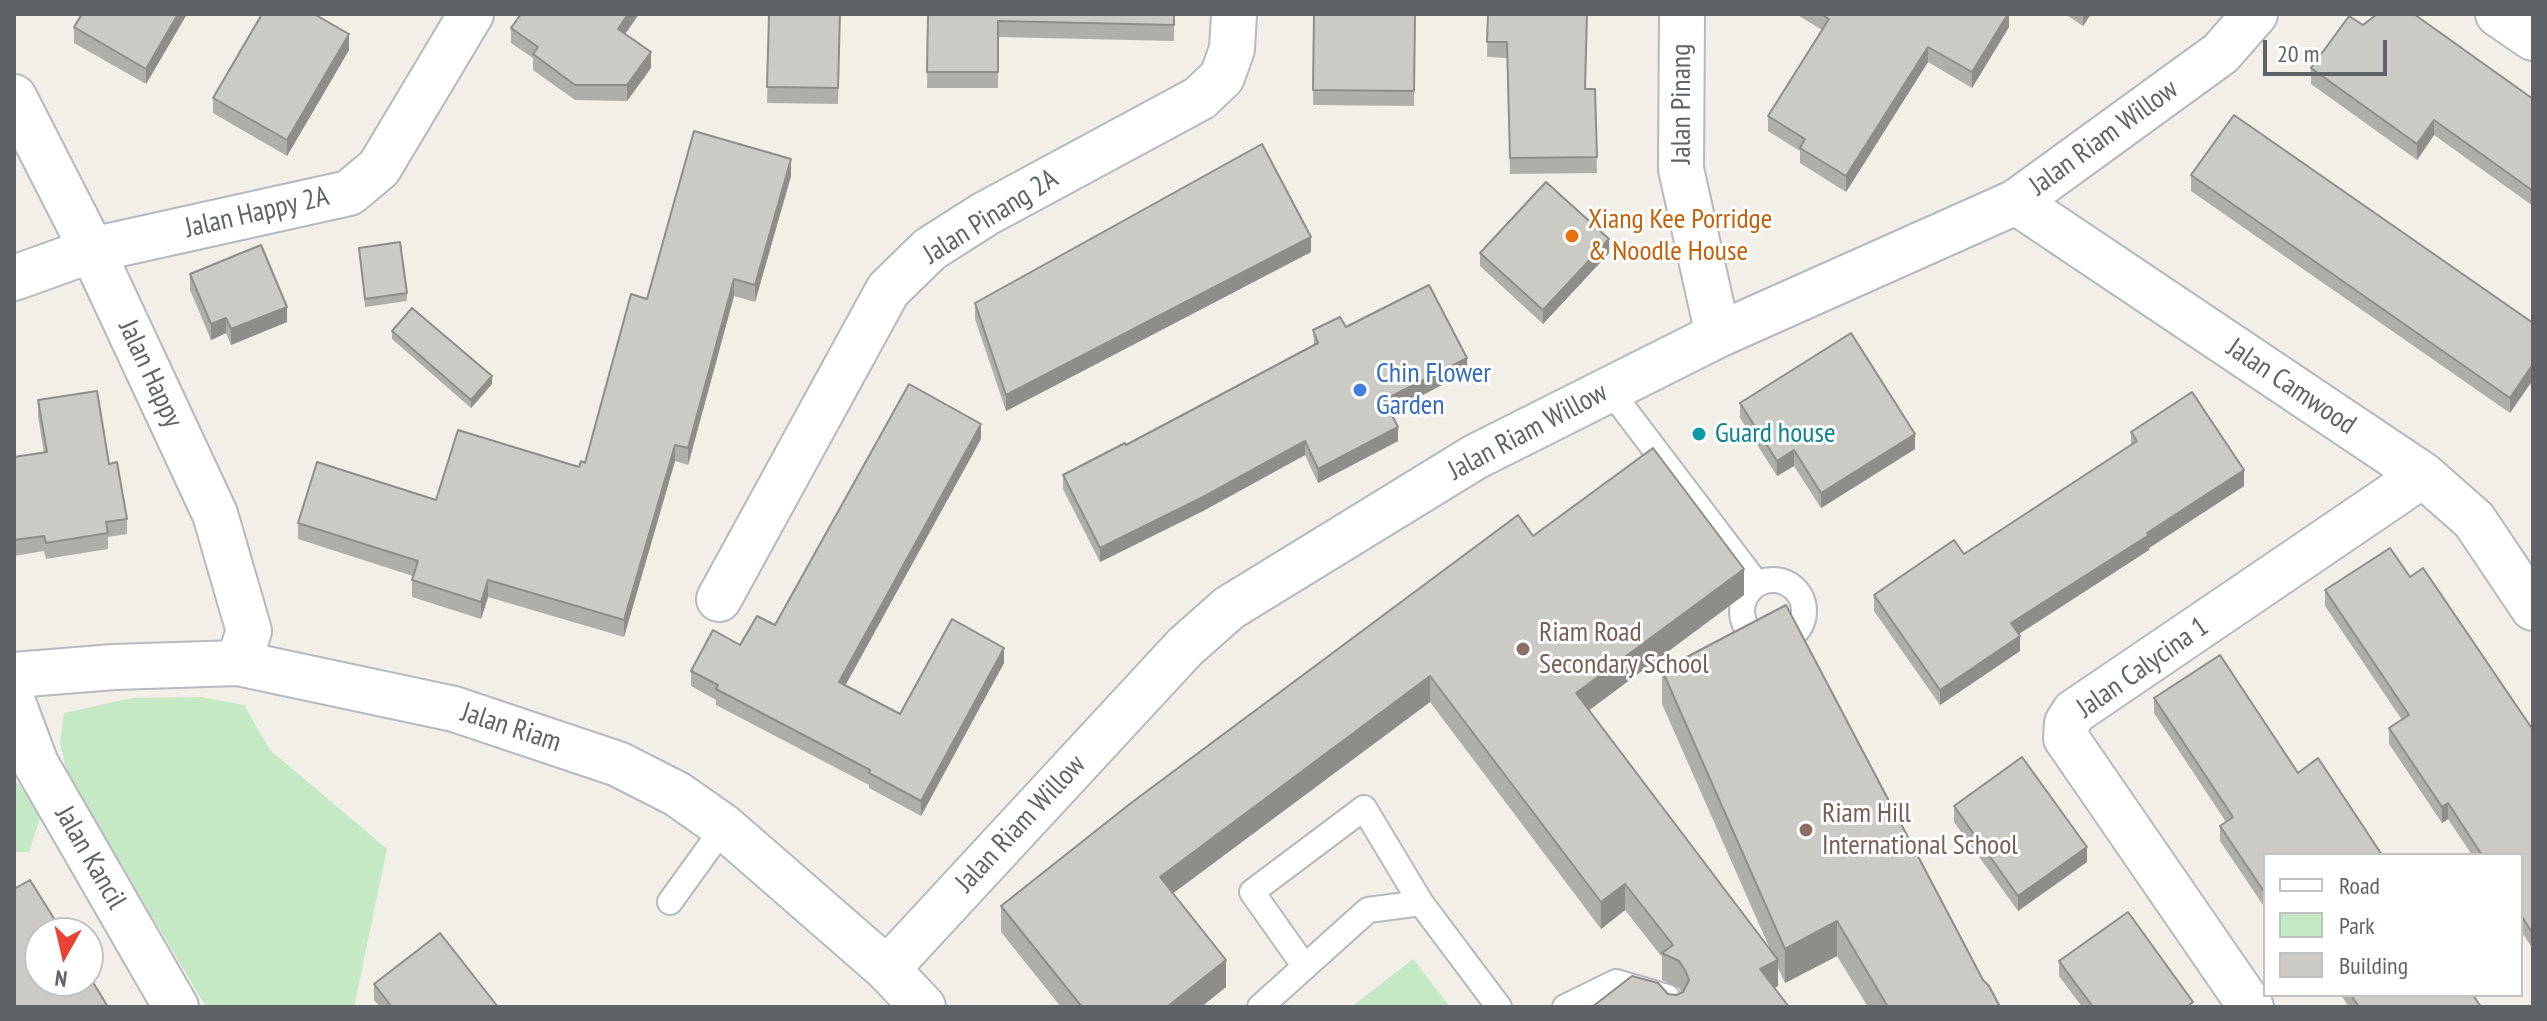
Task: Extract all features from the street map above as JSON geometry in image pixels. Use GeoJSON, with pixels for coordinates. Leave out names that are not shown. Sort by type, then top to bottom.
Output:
{"type":"FeatureCollection","features":[{"type":"Feature","properties":{"kind":"street","name":"Jalan Happy 2A"},"geometry":{"type":"LineString","coordinates":[[14,278],[92,250],[349,193],[379,168],[471,14]]}},
{"type":"Feature","properties":{"kind":"street","name":"Jalan Pinang 2A"},"geometry":{"type":"LineString","coordinates":[[719,599],[888,290],[930,249],[985,214],[1200,98],[1222,77],[1232,49],[1234,14]]}},
{"type":"Feature","properties":{"kind":"street","name":"Jalan Pinang"},"geometry":{"type":"LineString","coordinates":[[1682,14],[1681,169],[1718,335]]}},
{"type":"Feature","properties":{"kind":"street","name":"Jalan Riam Willow"},"geometry":{"type":"LineString","coordinates":[[887,969],[1185,647],[1229,608],[1475,457],[1718,335],[2016,202],[2221,53],[2255,14]]}},
{"type":"Feature","properties":{"kind":"street"},"geometry":{"type":"LineString","coordinates":[[2498,14],[2533,38]]}},
{"type":"Feature","properties":{"kind":"street","name":"Jalan Happy"},"geometry":{"type":"LineString","coordinates":[[14,97],[92,250],[215,514],[249,631],[238,663]]}},
{"type":"Feature","properties":{"kind":"street","name":"Jalan Camwood"},"geometry":{"type":"LineString","coordinates":[[2016,202],[2423,475],[2474,520],[2533,608]]}},
{"type":"Feature","properties":{"kind":"street","name":"Jalan Calycina 1"},"geometry":{"type":"LineString","coordinates":[[2251,1007],[2066,738],[2067,723],[2074,712],[2423,475]]}},
{"type":"Feature","properties":{"kind":"street","name":"Jalan Riam"},"geometry":{"type":"LineString","coordinates":[[14,675],[114,667],[238,663],[454,709],[618,764],[677,794],[724,827],[887,969],[923,1007]]}},
{"type":"Feature","properties":{"kind":"street","name":"Jalan Kancil"},"geometry":{"type":"LineString","coordinates":[[14,705],[36,764],[176,1007]]}},
{"type":"Feature","properties":{"kind":"lane"},"geometry":{"type":"LineString","coordinates":[[1609,389],[1757,584]]}},
{"type":"Feature","properties":{"kind":"lane"},"geometry":{"type":"LineString","coordinates":[[1778,580],[1796,591],[1802,600],[1803,621],[1791,637],[1772,643],[1747,630],[1741,611],[1743,601],[1748,591],[1757,584],[1778,580]]}},
{"type":"Feature","properties":{"kind":"lane"},"geometry":{"type":"LineString","coordinates":[[1798,630],[1813,658]]}},
{"type":"Feature","properties":{"kind":"lane"},"geometry":{"type":"LineString","coordinates":[[1305,967],[1252,892],[1364,808],[1421,903],[1499,1007]]}},
{"type":"Feature","properties":{"kind":"lane"},"geometry":{"type":"LineString","coordinates":[[670,902],[724,827]]}},
{"type":"Feature","properties":{"kind":"lane"},"geometry":{"type":"LineString","coordinates":[[1260,1007],[1368,910],[1421,903]]}},
{"type":"Feature","properties":{"kind":"lane"},"geometry":{"type":"LineString","coordinates":[[1565,1007],[1616,982],[1667,997],[1674,1007]]}},
{"type":"Feature","properties":{"kind":"green space"},"geometry":{"type":"Polygon","coordinates":[[[201,697],[244,705],[270,750],[387,849],[354,1007],[206,1007],[67,773],[60,742],[64,713],[132,698],[201,697]]]}},
{"type":"Feature","properties":{"kind":"green space"},"geometry":{"type":"Polygon","coordinates":[[[14,778],[41,815],[29,852],[14,852],[14,778]]]}},
{"type":"Feature","properties":{"kind":"green space"},"geometry":{"type":"Polygon","coordinates":[[[1413,959],[1450,1007],[1351,1007],[1413,959]]]}},
{"type":"Feature","properties":{"kind":"building"},"geometry":{"type":"Polygon","coordinates":[[[82,14],[178,14],[146,69],[74,27],[82,14]]]}},
{"type":"Feature","properties":{"kind":"building"},"geometry":{"type":"Polygon","coordinates":[[[262,14],[314,14],[349,34],[287,140],[213,98],[262,14]]]}},
{"type":"Feature","properties":{"kind":"building"},"geometry":{"type":"Polygon","coordinates":[[[521,14],[628,14],[618,29],[651,52],[627,85],[575,85],[533,54],[538,47],[511,28],[521,14]]]}},
{"type":"Feature","properties":{"kind":"building"},"geometry":{"type":"Polygon","coordinates":[[[769,14],[840,14],[838,88],[767,87],[769,14]]]}},
{"type":"Feature","properties":{"kind":"building"},"geometry":{"type":"Polygon","coordinates":[[[928,14],[1174,14],[1174,25],[998,21],[998,72],[927,72],[928,14]]]}},
{"type":"Feature","properties":{"kind":"building"},"geometry":{"type":"Polygon","coordinates":[[[1314,14],[1415,14],[1414,91],[1313,90],[1314,14]]]}},
{"type":"Feature","properties":{"kind":"building"},"geometry":{"type":"Polygon","coordinates":[[[1488,14],[1587,14],[1585,89],[1595,89],[1597,157],[1510,158],[1507,42],[1487,42],[1488,14]]]}},
{"type":"Feature","properties":{"kind":"building"},"geometry":{"type":"Polygon","coordinates":[[[1821,14],[2008,14],[1972,72],[1928,47],[1846,176],[1800,148],[1805,139],[1768,116],[1829,19],[1821,14]]]}},
{"type":"Feature","properties":{"kind":"building"},"geometry":{"type":"Polygon","coordinates":[[[2377,14],[2414,14],[2533,99],[2533,191],[2434,120],[2417,144],[2311,68],[2349,16],[2363,25],[2377,14]]]}},
{"type":"Feature","properties":{"kind":"building"},"geometry":{"type":"Polygon","coordinates":[[[2234,115],[2533,323],[2533,364],[2510,398],[2191,175],[2234,115]]]}},
{"type":"Feature","properties":{"kind":"building"},"geometry":{"type":"Polygon","coordinates":[[[694,131],[791,159],[755,285],[734,279],[688,448],[675,445],[624,620],[488,580],[481,602],[412,580],[418,561],[298,523],[317,462],[436,500],[458,430],[579,467],[581,461],[585,463],[631,294],[647,299],[694,131]]]}},
{"type":"Feature","properties":{"kind":"building"},"geometry":{"type":"Polygon","coordinates":[[[1262,144],[1311,237],[1006,395],[975,303],[1262,144]]]}},
{"type":"Feature","properties":{"kind":"building"},"geometry":{"type":"Polygon","coordinates":[[[1546,182],[1609,239],[1543,310],[1480,253],[1546,182]]]}},
{"type":"Feature","properties":{"kind":"building"},"geometry":{"type":"Polygon","coordinates":[[[400,242],[407,293],[365,299],[359,248],[400,242]]]}},
{"type":"Feature","properties":{"kind":"building"},"geometry":{"type":"Polygon","coordinates":[[[261,245],[287,307],[231,329],[226,318],[211,324],[190,274],[261,245]]]}},
{"type":"Feature","properties":{"kind":"building"},"geometry":{"type":"Polygon","coordinates":[[[1429,285],[1467,358],[1384,400],[1398,427],[1318,469],[1305,441],[1203,497],[1100,548],[1063,475],[1318,343],[1313,330],[1340,317],[1346,327],[1429,285]]]}},
{"type":"Feature","properties":{"kind":"building"},"geometry":{"type":"Polygon","coordinates":[[[412,308],[492,376],[471,400],[392,331],[412,308]]]}},
{"type":"Feature","properties":{"kind":"building"},"geometry":{"type":"Polygon","coordinates":[[[1851,333],[1915,434],[1821,493],[1794,450],[1777,461],[1740,403],[1851,333]]]}},
{"type":"Feature","properties":{"kind":"building"},"geometry":{"type":"Polygon","coordinates":[[[909,384],[981,424],[839,682],[900,714],[952,619],[1004,648],[921,801],[869,773],[870,770],[716,689],[718,685],[691,671],[713,630],[740,645],[757,616],[775,625],[909,384]]]}},
{"type":"Feature","properties":{"kind":"building"},"geometry":{"type":"Polygon","coordinates":[[[97,391],[109,464],[117,462],[127,519],[106,522],[108,533],[46,543],[44,536],[14,540],[14,457],[47,452],[38,400],[97,391]]]}},
{"type":"Feature","properties":{"kind":"building"},"geometry":{"type":"Polygon","coordinates":[[[2192,392],[2244,470],[2011,623],[2020,636],[1940,690],[1874,595],[1954,540],[1964,554],[2137,441],[2131,432],[2192,392]]]}},
{"type":"Feature","properties":{"kind":"building"},"geometry":{"type":"Polygon","coordinates":[[[1653,448],[1744,569],[1576,693],[1778,960],[1760,969],[1789,1007],[1592,1007],[1632,976],[1658,983],[1668,994],[1676,995],[1683,992],[1689,980],[1679,961],[1662,953],[1673,945],[1625,884],[1601,902],[1430,676],[1160,877],[1226,960],[1167,1007],[1082,1007],[1001,906],[1131,803],[1518,515],[1533,536],[1653,448]]]}},
{"type":"Feature","properties":{"kind":"building"},"geometry":{"type":"Polygon","coordinates":[[[2390,548],[2410,577],[2423,568],[2533,730],[2533,934],[2523,918],[2523,853],[2481,853],[2448,803],[2442,807],[2389,728],[2409,715],[2325,590],[2390,548]]]}},
{"type":"Feature","properties":{"kind":"building","name":"Riam Hill International School"},"geometry":{"type":"Polygon","coordinates":[[[1786,605],[2000,1007],[1888,1007],[1837,921],[1785,949],[1662,670],[1786,605]]]}},
{"type":"Feature","properties":{"kind":"building"},"geometry":{"type":"Polygon","coordinates":[[[2220,655],[2298,773],[2318,758],[2381,853],[2263,853],[2263,890],[2220,826],[2233,817],[2154,698],[2220,655]]]}},
{"type":"Feature","properties":{"kind":"building"},"geometry":{"type":"Polygon","coordinates":[[[2022,757],[2087,847],[2018,896],[1954,806],[2022,757]]]}},
{"type":"Feature","properties":{"kind":"building"},"geometry":{"type":"Polygon","coordinates":[[[30,880],[53,917],[24,917],[24,997],[102,997],[108,1007],[14,1007],[14,889],[30,880]]]}},
{"type":"Feature","properties":{"kind":"building"},"geometry":{"type":"Polygon","coordinates":[[[2128,912],[2193,1002],[2187,1007],[2093,1007],[2059,961],[2128,912]]]}},
{"type":"Feature","properties":{"kind":"building"},"geometry":{"type":"Polygon","coordinates":[[[440,933],[498,1007],[392,1007],[374,984],[440,933]]]}},
{"type":"Feature","properties":{"kind":"building"},"geometry":{"type":"Polygon","coordinates":[[[2352,997],[2474,997],[2481,1007],[2359,1007],[2352,997]]]}},
{"type":"Feature","properties":{"kind":"place","name":"Xiang Kee Porridge & Noodle House"},"geometry":{"type":"Point","coordinates":[1572,236]}},
{"type":"Feature","properties":{"kind":"place","name":"Chin Flower Garden"},"geometry":{"type":"Point","coordinates":[1360,390]}},
{"type":"Feature","properties":{"kind":"place","name":"Guard house"},"geometry":{"type":"Point","coordinates":[1699,434]}},
{"type":"Feature","properties":{"kind":"place","name":"Riam Road Secondary School"},"geometry":{"type":"Point","coordinates":[1523,649]}},
{"type":"Feature","properties":{"kind":"place","name":"Riam Hill International School"},"geometry":{"type":"Point","coordinates":[1806,830]}}]}
